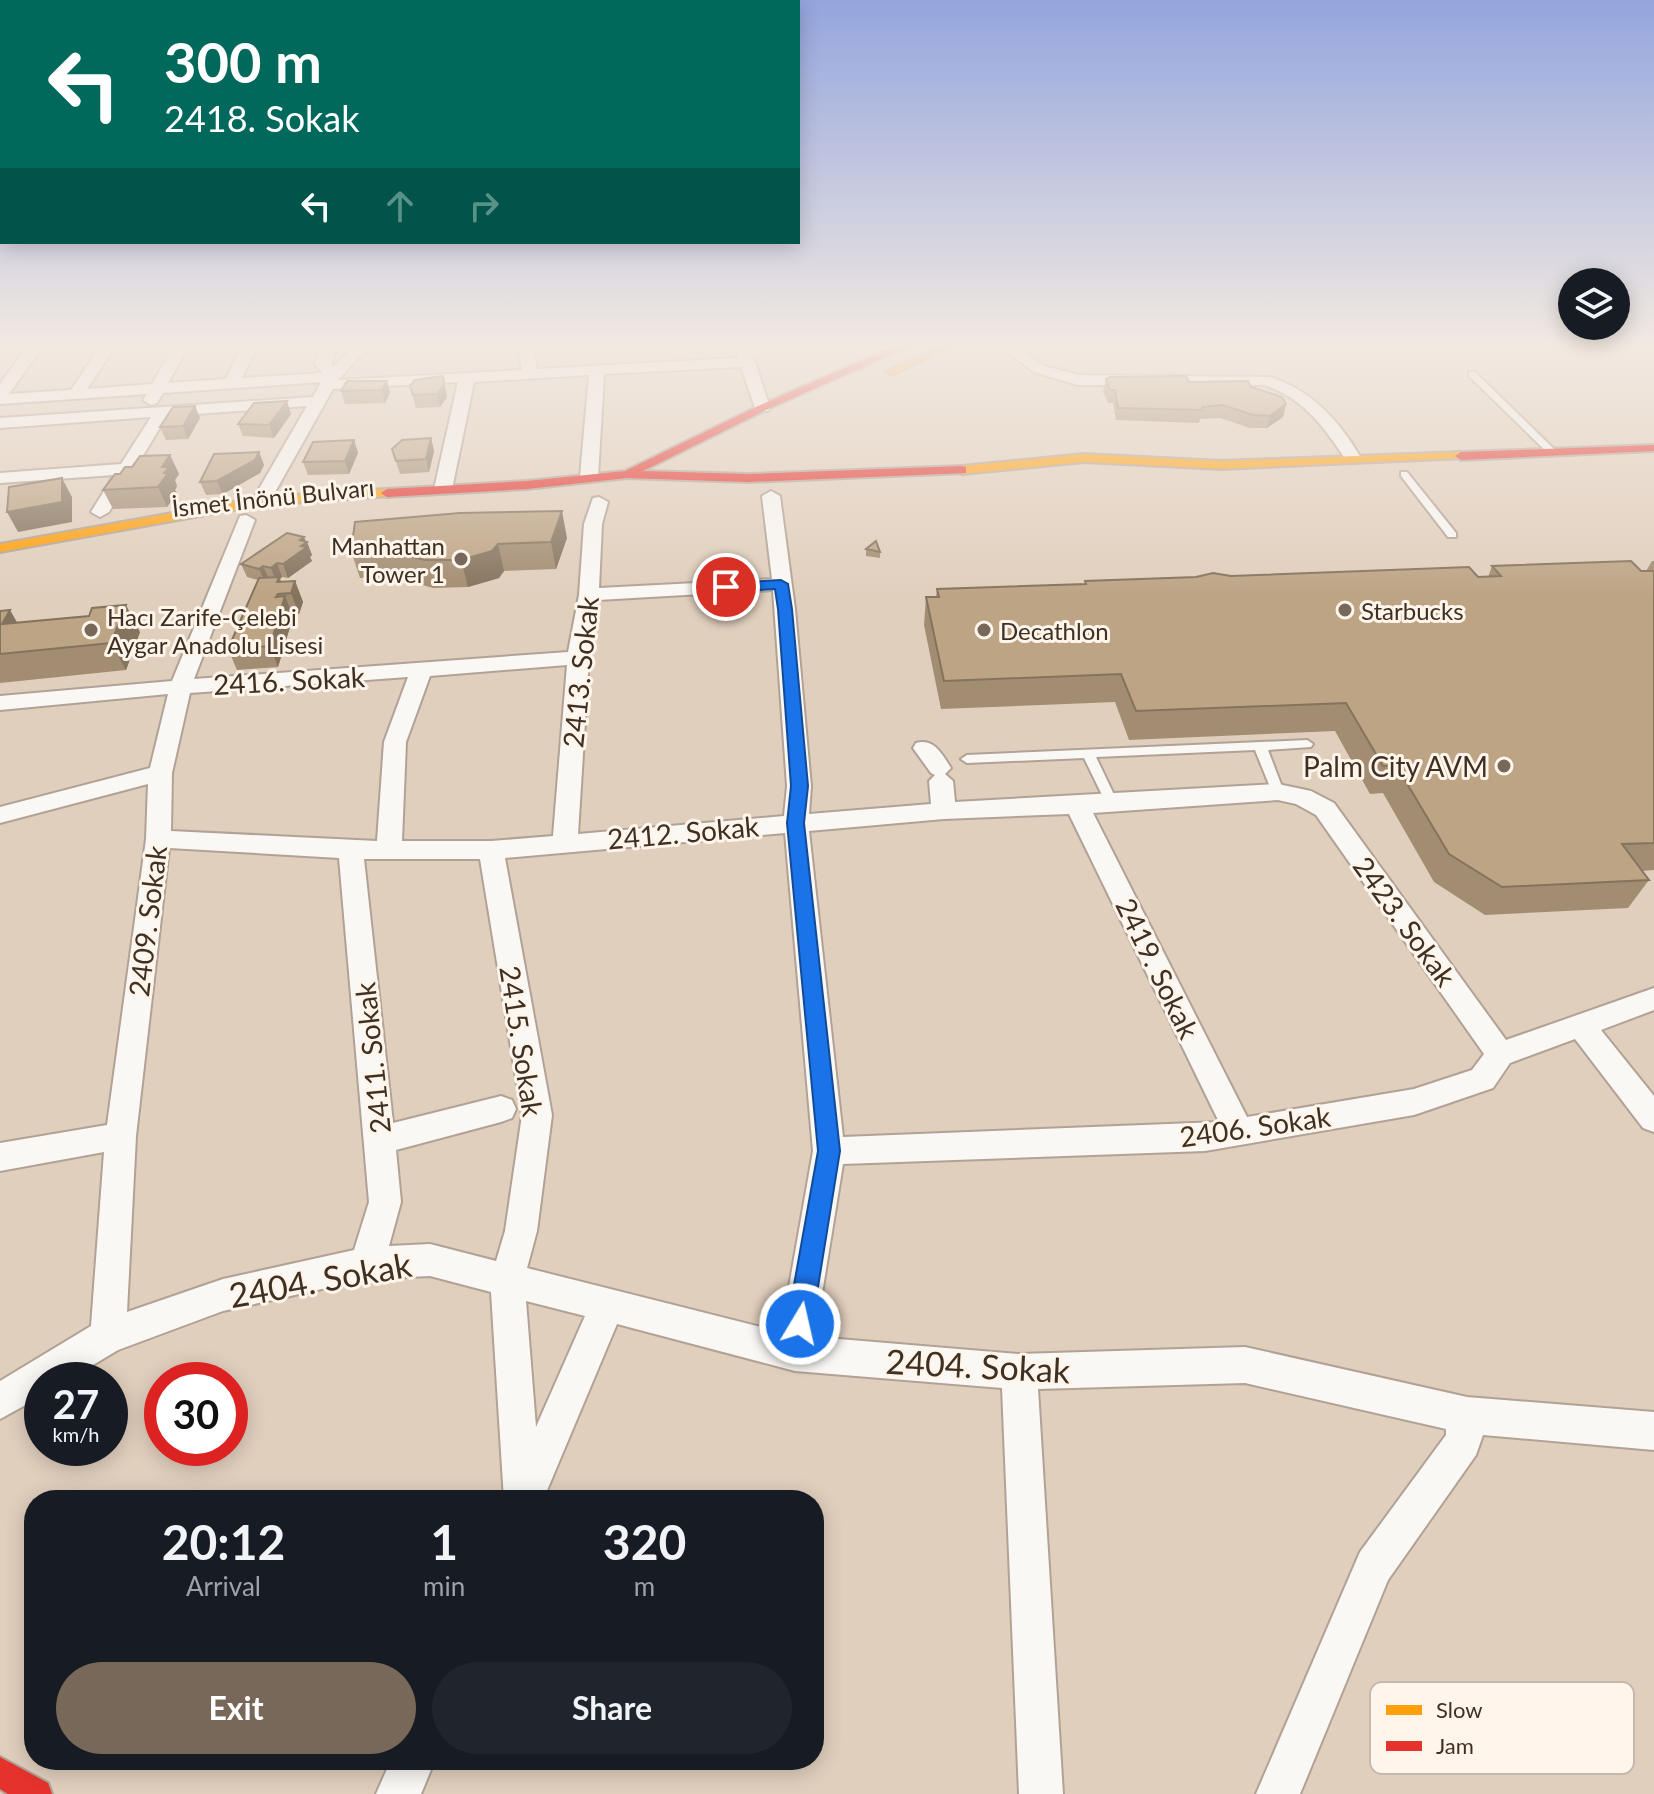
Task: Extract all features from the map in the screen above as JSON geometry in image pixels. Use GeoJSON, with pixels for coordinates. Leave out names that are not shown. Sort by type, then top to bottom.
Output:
{"type":"FeatureCollection","features":[{"type":"Feature","properties":{"kind":"main road","name":"İsmet İnönü Bulvarı"},"geometry":{"type":"LineString","coordinates":[[0,548],[253,510],[443,489],[527,485],[627,474],[722,428]]}},
{"type":"Feature","properties":{"kind":"main road"},"geometry":{"type":"LineString","coordinates":[[658,495],[666,489],[672,476],[719,444],[757,428]]}},
{"type":"Feature","properties":{"kind":"main road"},"geometry":{"type":"LineString","coordinates":[[573,503],[606,502],[610,485],[627,474],[748,478],[969,470],[1097,458],[1221,465],[1654,448]]}},
{"type":"Feature","properties":{"kind":"main road"},"geometry":{"type":"LineString","coordinates":[[718,457],[725,469],[748,478]]}},
{"type":"Feature","properties":{"kind":"main road"},"geometry":{"type":"LineString","coordinates":[[1097,458],[1114,465],[1116,478]]}},
{"type":"Feature","properties":{"kind":"main road"},"geometry":{"type":"LineString","coordinates":[[1069,479],[1061,466],[1071,459]]}},
{"type":"Feature","properties":{"kind":"main road"},"geometry":{"type":"LineString","coordinates":[[1162,481],[1654,466]]}},
{"type":"Feature","properties":{"kind":"main road","name":"İsmet İnönü Bulvarı"},"geometry":{"type":"LineString","coordinates":[[0,562],[253,510],[316,513],[501,505]]}},
{"type":"Feature","properties":{"kind":"main road"},"geometry":{"type":"LineString","coordinates":[[0,1772],[37,1794]]}},
{"type":"Feature","properties":{"kind":"street"},"geometry":{"type":"LineString","coordinates":[[100,512],[152,428]]}},
{"type":"Feature","properties":{"kind":"street","name":"2409. Sokak"},"geometry":{"type":"LineString","coordinates":[[108,1336],[121,1136],[158,839],[160,773],[181,686],[253,510],[301,428]]}},
{"type":"Feature","properties":{"kind":"street"},"geometry":{"type":"LineString","coordinates":[[443,489],[456,428]]}},
{"type":"Feature","properties":{"kind":"street"},"geometry":{"type":"LineString","coordinates":[[589,477],[593,428]]}},
{"type":"Feature","properties":{"kind":"street"},"geometry":{"type":"LineString","coordinates":[[1330,428],[1353,458]]}},
{"type":"Feature","properties":{"kind":"street"},"geometry":{"type":"LineString","coordinates":[[0,478],[127,469]]}},
{"type":"Feature","properties":{"kind":"street"},"geometry":{"type":"LineString","coordinates":[[771,496],[799,786],[796,823],[829,1151],[795,1353]]}},
{"type":"Feature","properties":{"kind":"street","name":"2413. Sokak"},"geometry":{"type":"LineString","coordinates":[[565,843],[578,658],[589,595],[593,524],[606,502]]}},
{"type":"Feature","properties":{"kind":"street"},"geometry":{"type":"LineString","coordinates":[[589,595],[781,584]]}},
{"type":"Feature","properties":{"kind":"street","name":"2416. Sokak"},"geometry":{"type":"LineString","coordinates":[[0,703],[139,687],[421,672],[578,658]]}},
{"type":"Feature","properties":{"kind":"street"},"geometry":{"type":"LineString","coordinates":[[389,850],[395,742],[421,672]]}},
{"type":"Feature","properties":{"kind":"street"},"geometry":{"type":"LineString","coordinates":[[924,748],[940,774],[944,811]]}},
{"type":"Feature","properties":{"kind":"street"},"geometry":{"type":"LineString","coordinates":[[0,815],[160,773]]}},
{"type":"Feature","properties":{"kind":"street","name":"2412. Sokak"},"geometry":{"type":"LineString","coordinates":[[158,839],[351,850],[491,850],[944,811],[1290,794]]}},
{"type":"Feature","properties":{"kind":"street","name":"2423. Sokak"},"geometry":{"type":"LineString","coordinates":[[1290,794],[1325,809],[1500,1054]]}},
{"type":"Feature","properties":{"kind":"street","name":"2419. Sokak"},"geometry":{"type":"LineString","coordinates":[[1077,806],[1238,1130]]}},
{"type":"Feature","properties":{"kind":"street","name":"2411. Sokak"},"geometry":{"type":"LineString","coordinates":[[351,850],[385,1202],[367,1263]]}},
{"type":"Feature","properties":{"kind":"street","name":"2415. Sokak"},"geometry":{"type":"LineString","coordinates":[[491,850],[537,1115],[521,1231],[507,1279]]}},
{"type":"Feature","properties":{"kind":"street","name":"2406. Sokak"},"geometry":{"type":"LineString","coordinates":[[829,1151],[1205,1138],[1414,1102],[1482,1079],[1500,1054],[1654,999]]}},
{"type":"Feature","properties":{"kind":"street"},"geometry":{"type":"LineString","coordinates":[[1580,1025],[1654,1119]]}},
{"type":"Feature","properties":{"kind":"street"},"geometry":{"type":"LineString","coordinates":[[381,1140],[501,1109]]}},
{"type":"Feature","properties":{"kind":"street"},"geometry":{"type":"LineString","coordinates":[[0,1157],[121,1136]]}},
{"type":"Feature","properties":{"kind":"street","name":"2404. Sokak"},"geometry":{"type":"LineString","coordinates":[[0,1401],[108,1336],[223,1295],[367,1263],[430,1260],[795,1353],[1019,1372],[1245,1365],[1467,1415],[1654,1431]]}},
{"type":"Feature","properties":{"kind":"street"},"geometry":{"type":"LineString","coordinates":[[507,1279],[522,1490]]}},
{"type":"Feature","properties":{"kind":"street"},"geometry":{"type":"LineString","coordinates":[[527,1490],[607,1306]]}},
{"type":"Feature","properties":{"kind":"street"},"geometry":{"type":"LineString","coordinates":[[1019,1372],[1041,1794]]}},
{"type":"Feature","properties":{"kind":"street"},"geometry":{"type":"LineString","coordinates":[[1278,1794],[1374,1566],[1463,1442],[1467,1415]]}},
{"type":"Feature","properties":{"kind":"street"},"geometry":{"type":"LineString","coordinates":[[398,1794],[409,1770]]}},
{"type":"Feature","properties":{"kind":"lane"},"geometry":{"type":"LineString","coordinates":[[1527,428],[1552,452]]}},
{"type":"Feature","properties":{"kind":"lane"},"geometry":{"type":"LineString","coordinates":[[1404,474],[1452,535]]}},
{"type":"Feature","properties":{"kind":"lane"},"geometry":{"type":"LineString","coordinates":[[967,759],[1307,744]]}},
{"type":"Feature","properties":{"kind":"lane"},"geometry":{"type":"LineString","coordinates":[[1260,746],[1290,794]]}},
{"type":"Feature","properties":{"kind":"lane"},"geometry":{"type":"LineString","coordinates":[[1088,754],[1112,803]]}},
{"type":"Feature","properties":{"kind":"building"},"geometry":{"type":"Polygon","coordinates":[[[431,438],[426,459],[396,461],[392,449],[402,440],[431,438]]]}},
{"type":"Feature","properties":{"kind":"building"},"geometry":{"type":"Polygon","coordinates":[[[354,440],[345,461],[303,462],[313,442],[354,440]]]}},
{"type":"Feature","properties":{"kind":"building"},"geometry":{"type":"Polygon","coordinates":[[[259,452],[255,460],[217,481],[200,482],[214,454],[259,452]]]}},
{"type":"Feature","properties":{"kind":"building"},"geometry":{"type":"Polygon","coordinates":[[[170,455],[162,467],[169,467],[164,473],[168,473],[158,487],[103,490],[115,474],[120,474],[125,467],[132,467],[140,456],[170,455]]]}},
{"type":"Feature","properties":{"kind":"building"},"geometry":{"type":"Polygon","coordinates":[[[62,478],[62,502],[7,512],[9,487],[62,478]]]}},
{"type":"Feature","properties":{"kind":"building"},"geometry":{"type":"Polygon","coordinates":[[[562,511],[551,542],[498,544],[492,551],[461,560],[425,560],[404,555],[401,549],[351,551],[355,522],[460,513],[562,511]]]}},
{"type":"Feature","properties":{"kind":"building"},"geometry":{"type":"Polygon","coordinates":[[[287,533],[304,537],[300,540],[307,542],[301,546],[307,547],[283,564],[277,563],[271,568],[263,566],[259,569],[241,564],[287,533]]]}},
{"type":"Feature","properties":{"kind":"building"},"geometry":{"type":"Polygon","coordinates":[[[876,541],[880,552],[866,549],[876,541]]]}},
{"type":"Feature","properties":{"kind":"building","name":"Palm City AVM"},"geometry":{"type":"Polygon","coordinates":[[[1631,561],[1641,571],[1654,571],[1654,843],[1622,844],[1649,880],[1502,887],[1449,854],[1396,765],[1383,766],[1346,703],[1136,711],[1121,674],[944,681],[926,597],[939,597],[937,589],[1086,584],[1085,581],[1196,577],[1213,573],[1231,576],[1469,567],[1478,577],[1501,576],[1492,566],[1631,561]]]}},
{"type":"Feature","properties":{"kind":"building"},"geometry":{"type":"Polygon","coordinates":[[[279,577],[277,582],[295,581],[291,593],[276,597],[285,596],[270,646],[228,649],[259,578],[279,577]]]}},
{"type":"Feature","properties":{"kind":"building"},"geometry":{"type":"Polygon","coordinates":[[[126,605],[111,643],[0,654],[0,611],[10,610],[2,624],[89,616],[92,608],[126,605]]]}},
{"type":"Feature","properties":{"kind":"traffic: slow"},"geometry":{"type":"LineString","coordinates":[[962,470],[1084,458],[1221,465],[1461,456]]}},
{"type":"Feature","properties":{"kind":"traffic: slow"},"geometry":{"type":"LineString","coordinates":[[0,548],[261,501],[387,493]]}},
{"type":"Feature","properties":{"kind":"traffic: jam"},"geometry":{"type":"LineString","coordinates":[[629,473],[722,428]]}},
{"type":"Feature","properties":{"kind":"traffic: jam"},"geometry":{"type":"LineString","coordinates":[[1461,456],[1654,448]]}},
{"type":"Feature","properties":{"kind":"traffic: jam"},"geometry":{"type":"LineString","coordinates":[[387,493],[527,485],[627,474],[748,478],[962,470]]}},
{"type":"Feature","properties":{"kind":"traffic: jam"},"geometry":{"type":"LineString","coordinates":[[0,1772],[37,1794]]}},
{"type":"Feature","properties":{"kind":"place","name":"Manhattan Tower 1"},"geometry":{"type":"Point","coordinates":[461,559]}},
{"type":"Feature","properties":{"kind":"place","name":"Starbucks"},"geometry":{"type":"Point","coordinates":[1345,610]}},
{"type":"Feature","properties":{"kind":"place","name":"Hacı Zarife-Çelebi Aygar Anadolu Lisesi"},"geometry":{"type":"Point","coordinates":[91,630]}},
{"type":"Feature","properties":{"kind":"place","name":"Decathlon"},"geometry":{"type":"Point","coordinates":[984,630]}},
{"type":"Feature","properties":{"kind":"place","name":"Palm City AVM"},"geometry":{"type":"Point","coordinates":[1504,766]}},
{"type":"Feature","properties":{"kind":"route"},"geometry":{"type":"LineString","coordinates":[[726,587],[781,584],[785,609],[799,786],[796,823],[829,1151],[800,1324]]}}]}
